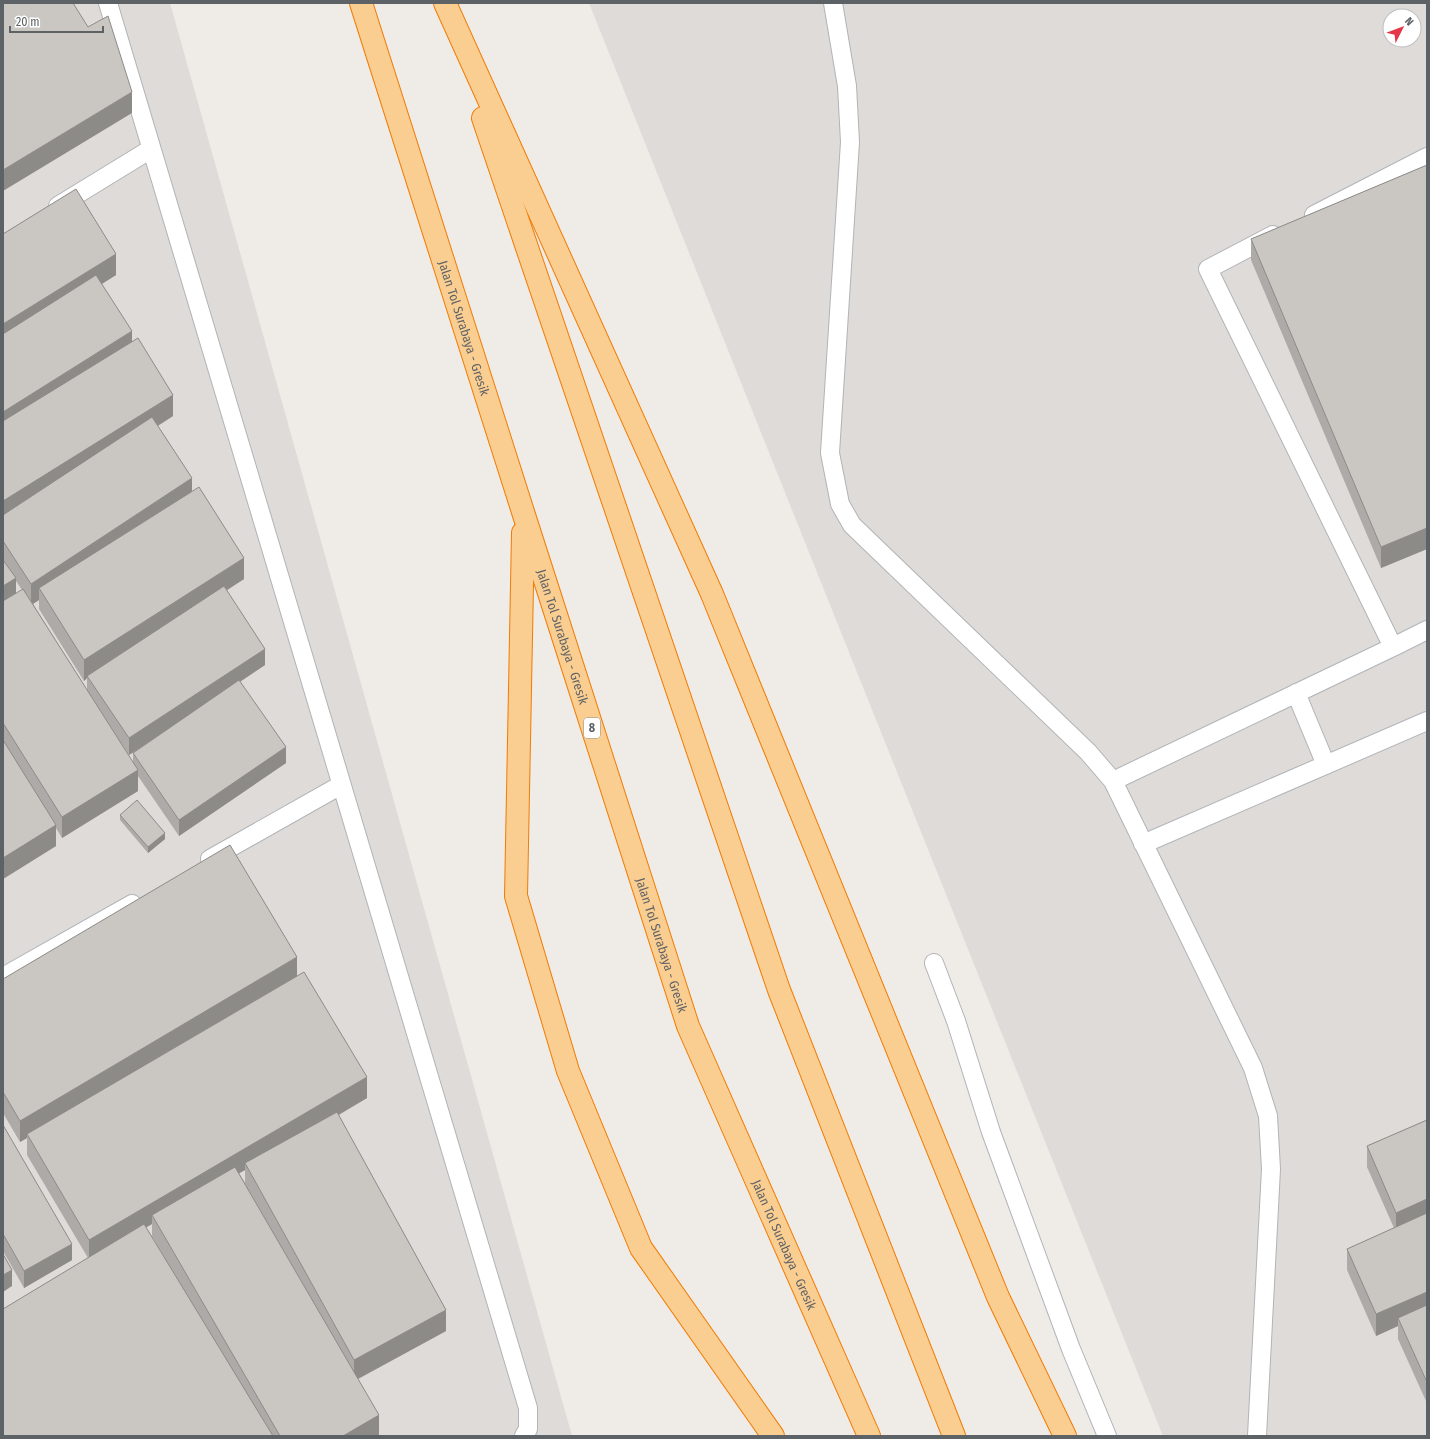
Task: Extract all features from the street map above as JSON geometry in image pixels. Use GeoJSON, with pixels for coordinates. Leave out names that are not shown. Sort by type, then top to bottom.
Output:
{"type":"FeatureCollection","features":[{"type":"Feature","properties":{"kind":"highway","name":"Jalan Tol Surabaya - Gresik"},"geometry":{"type":"LineString","coordinates":[[361,3],[688,1026],[869,1436]]}},
{"type":"Feature","properties":{"kind":"highway"},"geometry":{"type":"LineString","coordinates":[[445,3],[779,990],[954,1436]]}},
{"type":"Feature","properties":{"kind":"highway"},"geometry":{"type":"LineString","coordinates":[[445,3],[712,594],[998,1297],[1066,1436]]}},
{"type":"Feature","properties":{"kind":"highway"},"geometry":{"type":"LineString","coordinates":[[524,515],[516,896],[568,1071],[641,1248],[773,1436]]}},
{"type":"Feature","properties":{"kind":"lane"},"geometry":{"type":"LineString","coordinates":[[108,3],[528,1408],[528,1429],[524,1436]]}},
{"type":"Feature","properties":{"kind":"lane"},"geometry":{"type":"LineString","coordinates":[[833,3],[847,86],[850,142],[830,453],[840,504],[852,525],[1088,752],[1113,781],[1253,1068],[1268,1116],[1271,1169],[1258,1436]]}},
{"type":"Feature","properties":{"kind":"lane"},"geometry":{"type":"LineString","coordinates":[[43,215],[151,149]]}},
{"type":"Feature","properties":{"kind":"lane"},"geometry":{"type":"LineString","coordinates":[[1393,646],[1208,269],[1427,156]]}},
{"type":"Feature","properties":{"kind":"lane"},"geometry":{"type":"LineString","coordinates":[[1113,781],[1427,630]]}},
{"type":"Feature","properties":{"kind":"lane"},"geometry":{"type":"LineString","coordinates":[[1296,693],[1326,764]]}},
{"type":"Feature","properties":{"kind":"lane"},"geometry":{"type":"LineString","coordinates":[[1143,844],[1427,721]]}},
{"type":"Feature","properties":{"kind":"lane"},"geometry":{"type":"LineString","coordinates":[[196,867],[341,785]]}},
{"type":"Feature","properties":{"kind":"lane"},"geometry":{"type":"LineString","coordinates":[[3,977],[148,894]]}},
{"type":"Feature","properties":{"kind":"lane"},"geometry":{"type":"LineString","coordinates":[[934,963],[956,1021],[991,1132],[1070,1349],[1107,1436]]}},
{"type":"Feature","properties":{"kind":"shaded area"},"geometry":{"type":"Polygon","coordinates":[[[3,3],[170,3],[572,1436],[3,1436],[3,3]]]}},
{"type":"Feature","properties":{"kind":"shaded area"},"geometry":{"type":"Polygon","coordinates":[[[589,3],[1427,3],[1427,1436],[1163,1436],[589,3]]]}},
{"type":"Feature","properties":{"kind":"building"},"geometry":{"type":"Polygon","coordinates":[[[3,3],[73,3],[88,27],[108,16],[132,92],[3,170],[3,3]]]}},
{"type":"Feature","properties":{"kind":"building"},"geometry":{"type":"Polygon","coordinates":[[[1427,165],[1427,528],[1381,547],[1251,239],[1427,165]]]}},
{"type":"Feature","properties":{"kind":"building"},"geometry":{"type":"Polygon","coordinates":[[[76,189],[116,254],[3,324],[3,234],[76,189]]]}},
{"type":"Feature","properties":{"kind":"building"},"geometry":{"type":"Polygon","coordinates":[[[96,275],[132,331],[3,412],[3,334],[96,275]]]}},
{"type":"Feature","properties":{"kind":"building"},"geometry":{"type":"Polygon","coordinates":[[[138,338],[173,395],[3,501],[3,421],[138,338]]]}},
{"type":"Feature","properties":{"kind":"building"},"geometry":{"type":"Polygon","coordinates":[[[152,417],[192,478],[31,584],[3,541],[3,515],[152,417]]]}},
{"type":"Feature","properties":{"kind":"building"},"geometry":{"type":"Polygon","coordinates":[[[199,487],[244,558],[84,660],[39,588],[199,487]]]}},
{"type":"Feature","properties":{"kind":"building"},"geometry":{"type":"Polygon","coordinates":[[[3,560],[16,578],[3,586],[3,560]]]}},
{"type":"Feature","properties":{"kind":"building"},"geometry":{"type":"Polygon","coordinates":[[[224,586],[265,649],[129,738],[87,676],[224,586]]]}},
{"type":"Feature","properties":{"kind":"building"},"geometry":{"type":"Polygon","coordinates":[[[23,589],[138,770],[62,817],[3,723],[3,601],[23,589]]]}},
{"type":"Feature","properties":{"kind":"building"},"geometry":{"type":"Polygon","coordinates":[[[239,680],[286,747],[179,820],[133,753],[239,680]]]}},
{"type":"Feature","properties":{"kind":"building"},"geometry":{"type":"Polygon","coordinates":[[[3,740],[56,825],[3,858],[3,740]]]}},
{"type":"Feature","properties":{"kind":"building"},"geometry":{"type":"Polygon","coordinates":[[[137,800],[165,833],[148,847],[120,815],[137,800]]]}},
{"type":"Feature","properties":{"kind":"building"},"geometry":{"type":"Polygon","coordinates":[[[230,845],[297,957],[20,1121],[3,1092],[3,979],[230,845]]]}},
{"type":"Feature","properties":{"kind":"building"},"geometry":{"type":"Polygon","coordinates":[[[304,972],[367,1077],[89,1240],[27,1134],[304,972]]]}},
{"type":"Feature","properties":{"kind":"building"},"geometry":{"type":"Polygon","coordinates":[[[337,1112],[446,1310],[354,1360],[245,1163],[337,1112]]]}},
{"type":"Feature","properties":{"kind":"building"},"geometry":{"type":"Polygon","coordinates":[[[1427,1120],[1427,1199],[1396,1213],[1367,1146],[1427,1120]]]}},
{"type":"Feature","properties":{"kind":"building"},"geometry":{"type":"Polygon","coordinates":[[[3,1125],[72,1244],[24,1271],[3,1234],[3,1125]]]}},
{"type":"Feature","properties":{"kind":"building"},"geometry":{"type":"Polygon","coordinates":[[[235,1167],[379,1415],[343,1436],[280,1436],[152,1215],[235,1167]]]}},
{"type":"Feature","properties":{"kind":"building"},"geometry":{"type":"Polygon","coordinates":[[[1427,1213],[1427,1292],[1376,1314],[1347,1249],[1427,1213]]]}},
{"type":"Feature","properties":{"kind":"building"},"geometry":{"type":"Polygon","coordinates":[[[144,1224],[273,1436],[3,1436],[3,1309],[144,1224]]]}},
{"type":"Feature","properties":{"kind":"building"},"geometry":{"type":"Polygon","coordinates":[[[3,1254],[12,1270],[3,1275],[3,1254]]]}},
{"type":"Feature","properties":{"kind":"building"},"geometry":{"type":"Polygon","coordinates":[[[1427,1305],[1427,1379],[1426,1380],[1398,1318],[1427,1305]]]}}]}
